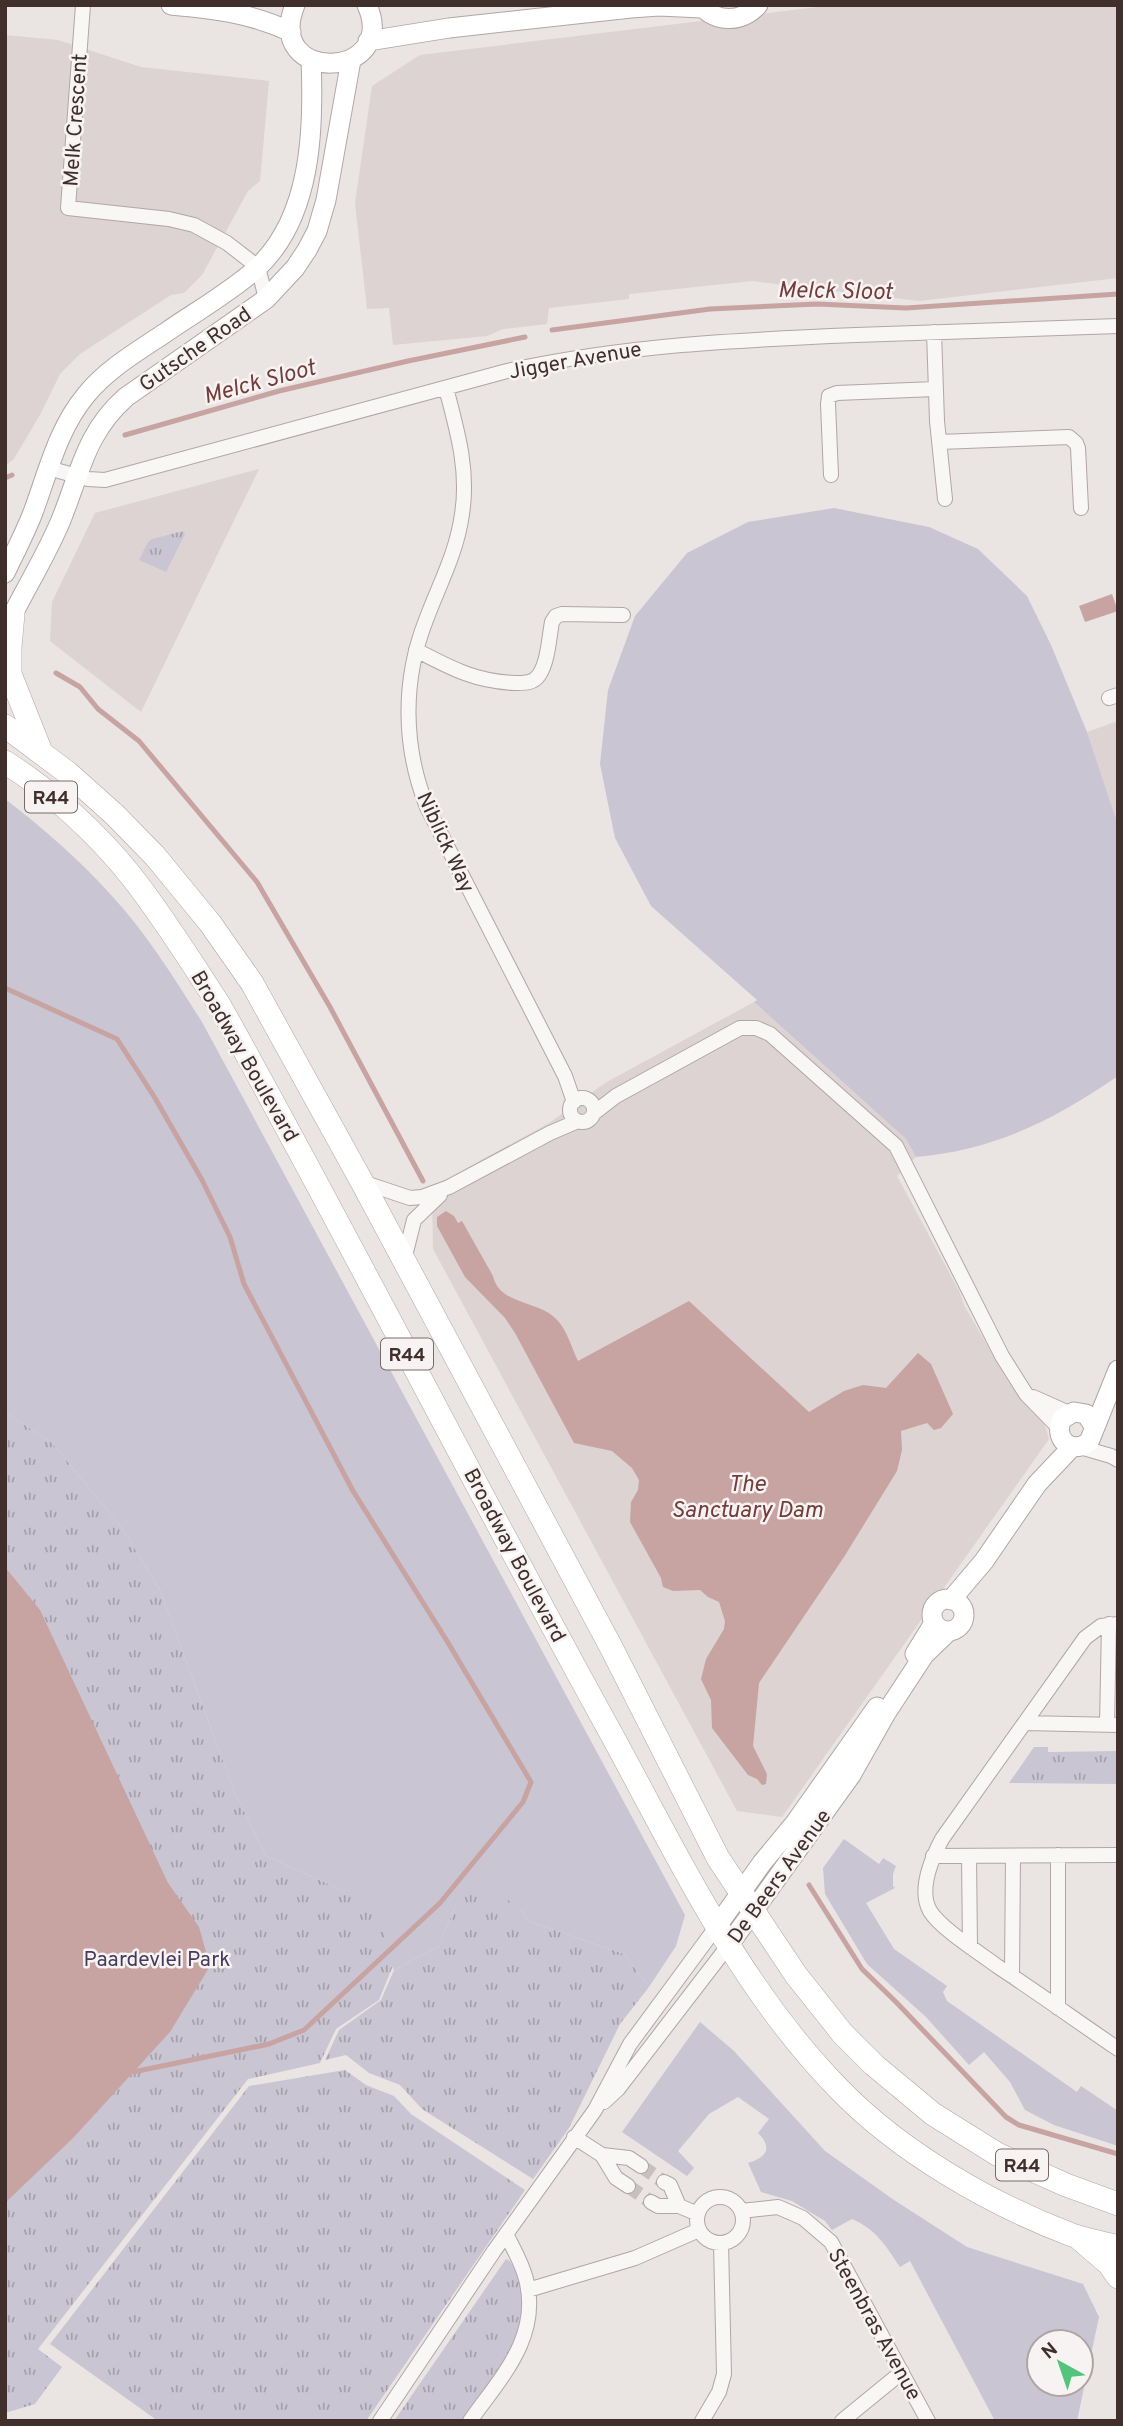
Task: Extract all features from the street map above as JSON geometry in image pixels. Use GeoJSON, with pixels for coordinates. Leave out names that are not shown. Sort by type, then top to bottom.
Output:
{"type":"FeatureCollection","features":[{"type":"Feature","properties":{"kind":"main road"},"geometry":{"type":"LineString","coordinates":[[9,622],[10,674],[41,752]]}},
{"type":"Feature","properties":{"kind":"main road","name":"Broadway Boulevard"},"geometry":{"type":"LineString","coordinates":[[5,726],[41,752],[115,815],[155,856],[210,923],[252,983],[362,1182],[611,1647],[718,1858],[822,2010],[874,2065],[933,2115],[997,2154],[1066,2185],[1118,2204]]}},
{"type":"Feature","properties":{"kind":"main road","name":"Broadway Boulevard"},"geometry":{"type":"LineString","coordinates":[[5,762],[51,797],[94,835],[132,877],[220,1006],[563,1647],[723,1936],[776,2017],[835,2085],[876,2123],[924,2159],[977,2191],[1075,2236],[1118,2247]]}},
{"type":"Feature","properties":{"kind":"main road"},"geometry":{"type":"LineString","coordinates":[[1075,2236],[1093,2248],[1118,2277]]}},
{"type":"Feature","properties":{"kind":"street","name":"Melk Crescent"},"geometry":{"type":"LineString","coordinates":[[83,5],[68,208],[183,221],[208,231],[258,267]]}},
{"type":"Feature","properties":{"kind":"street"},"geometry":{"type":"LineString","coordinates":[[171,5],[229,10],[291,32]]}},
{"type":"Feature","properties":{"kind":"street"},"geometry":{"type":"LineString","coordinates":[[295,5],[290,23],[298,48],[311,60],[331,65],[351,60],[364,48],[372,21],[367,5]]}},
{"type":"Feature","properties":{"kind":"street"},"geometry":{"type":"LineString","coordinates":[[368,41],[437,29],[659,6],[701,6],[715,16],[732,19],[749,13],[758,5]]}},
{"type":"Feature","properties":{"kind":"street","name":"Gutsche Road"},"geometry":{"type":"LineString","coordinates":[[5,573],[31,517],[63,428],[86,395],[100,381],[258,267],[279,240],[296,204],[305,168],[313,110],[311,60]]}},
{"type":"Feature","properties":{"kind":"street","name":"Gutsche Road"},"geometry":{"type":"LineString","coordinates":[[9,622],[61,521],[76,476],[98,428],[109,412],[126,397],[266,299],[295,268],[317,231],[326,200],[351,60]]}},
{"type":"Feature","properties":{"kind":"street"},"geometry":{"type":"LineString","coordinates":[[258,267],[266,299]]}},
{"type":"Feature","properties":{"kind":"street","name":"Jigger Avenue"},"geometry":{"type":"LineString","coordinates":[[48,468],[105,480],[507,371],[571,358],[678,344],[1118,326]]}},
{"type":"Feature","properties":{"kind":"street"},"geometry":{"type":"LineString","coordinates":[[934,332],[935,389],[945,499]]}},
{"type":"Feature","properties":{"kind":"street","name":"Niblick Way"},"geometry":{"type":"LineString","coordinates":[[446,388],[464,466],[462,515],[449,565],[425,620],[408,689],[413,759],[420,790],[456,865],[565,1076],[576,1087],[582,1108]]}},
{"type":"Feature","properties":{"kind":"street"},"geometry":{"type":"LineString","coordinates":[[831,475],[829,396],[837,393],[935,389]]}},
{"type":"Feature","properties":{"kind":"street"},"geometry":{"type":"LineString","coordinates":[[939,442],[1069,437],[1076,443],[1077,448],[1082,508]]}},
{"type":"Feature","properties":{"kind":"street"},"geometry":{"type":"LineString","coordinates":[[416,650],[456,671],[479,679],[529,682],[538,677],[541,671],[552,622],[556,616],[623,615]]}},
{"type":"Feature","properties":{"kind":"street"},"geometry":{"type":"LineString","coordinates":[[362,1182],[410,1198],[422,1197],[449,1187],[550,1133],[582,1108],[616,1096],[740,1028],[756,1028],[770,1034],[896,1146],[1002,1356],[1026,1394],[1070,1431],[1114,1458]]}},
{"type":"Feature","properties":{"kind":"street"},"geometry":{"type":"LineString","coordinates":[[403,1262],[414,1220],[449,1187]]}},
{"type":"Feature","properties":{"kind":"street"},"geometry":{"type":"LineString","coordinates":[[1094,1428],[1118,1369]]}},
{"type":"Feature","properties":{"kind":"street"},"geometry":{"type":"LineString","coordinates":[[957,1605],[942,1601],[936,1605],[932,1617],[941,1627],[961,1624],[957,1605],[984,1561],[1037,1485],[1070,1431],[1118,1369]]}},
{"type":"Feature","properties":{"kind":"street"},"geometry":{"type":"LineString","coordinates":[[1070,1431],[1089,1418],[1114,1458]]}},
{"type":"Feature","properties":{"kind":"street"},"geometry":{"type":"LineString","coordinates":[[1025,1723],[1112,1725],[1113,1624],[1089,1633],[1025,1723],[943,1839],[933,1856],[926,1902],[931,1912],[970,1947],[1118,2049]]}},
{"type":"Feature","properties":{"kind":"street","name":"De Beers Avenue"},"geometry":{"type":"LineString","coordinates":[[595,2110],[630,2044],[723,1936],[753,1912],[851,1775],[886,1713],[941,1627]]}},
{"type":"Feature","properties":{"kind":"street","name":"De Beers Avenue"},"geometry":{"type":"LineString","coordinates":[[380,2421],[574,2137],[595,2110],[618,2089],[723,1936],[740,1892],[795,1824],[941,1627]]}},
{"type":"Feature","properties":{"kind":"street"},"geometry":{"type":"LineString","coordinates":[[1058,1855],[1058,2008]]}},
{"type":"Feature","properties":{"kind":"street"},"geometry":{"type":"LineString","coordinates":[[933,1856],[1118,1856]]}},
{"type":"Feature","properties":{"kind":"street"},"geometry":{"type":"LineString","coordinates":[[969,1856],[970,1947]]}},
{"type":"Feature","properties":{"kind":"street"},"geometry":{"type":"LineString","coordinates":[[1012,1976],[1013,1856]]}},
{"type":"Feature","properties":{"kind":"street"},"geometry":{"type":"LineString","coordinates":[[574,2137],[602,2155],[616,2178],[628,2186]]}},
{"type":"Feature","properties":{"kind":"street"},"geometry":{"type":"LineString","coordinates":[[602,2155],[629,2158],[641,2166]]}},
{"type":"Feature","properties":{"kind":"street"},"geometry":{"type":"LineString","coordinates":[[664,2182],[670,2185],[679,2206]]}},
{"type":"Feature","properties":{"kind":"street"},"geometry":{"type":"LineString","coordinates":[[716,2198],[730,2200],[741,2211],[740,2232],[729,2242],[708,2240],[699,2230],[698,2214],[703,2205],[716,2198]]}},
{"type":"Feature","properties":{"kind":"street"},"geometry":{"type":"LineString","coordinates":[[651,2202],[658,2206],[679,2206],[698,2214]]}},
{"type":"Feature","properties":{"kind":"street","name":"Steenbras Avenue"},"geometry":{"type":"LineString","coordinates":[[741,2211],[778,2207],[803,2218],[823,2233],[838,2252],[928,2421]]}},
{"type":"Feature","properties":{"kind":"street"},"geometry":{"type":"LineString","coordinates":[[528,2290],[635,2258],[699,2230]]}},
{"type":"Feature","properties":{"kind":"street"},"geometry":{"type":"LineString","coordinates":[[470,2421],[520,2348],[529,2320],[528,2290],[521,2264],[506,2234]]}},
{"type":"Feature","properties":{"kind":"street"},"geometry":{"type":"LineString","coordinates":[[702,2421],[719,2392],[724,2374],[721,2243]]}},
{"type":"Feature","properties":{"kind":"street"},"geometry":{"type":"LineString","coordinates":[[842,2421],[902,2372]]}},
{"type":"Feature","properties":{"kind":"shaded area"},"geometry":{"type":"Polygon","coordinates":[[[834,5],[1118,5],[1118,278],[919,301],[752,281],[629,294],[629,299],[549,308],[547,324],[503,329],[487,336],[393,345],[389,308],[367,309],[355,203],[372,86],[420,55],[834,5]]]}},
{"type":"Feature","properties":{"kind":"shaded area"},"geometry":{"type":"Polygon","coordinates":[[[5,35],[58,40],[141,67],[269,81],[260,181],[248,191],[202,275],[184,293],[171,295],[80,354],[60,374],[14,459],[5,466],[5,35]]]}},
{"type":"Feature","properties":{"kind":"shaded area"},"geometry":{"type":"Polygon","coordinates":[[[259,469],[141,712],[50,641],[52,602],[95,513],[259,469]]]}},
{"type":"Feature","properties":{"kind":"shaded area"},"geometry":{"type":"Polygon","coordinates":[[[1118,721],[1118,825],[1087,732],[1118,721]]]}},
{"type":"Feature","properties":{"kind":"shaded area"},"geometry":{"type":"Polygon","coordinates":[[[754,1002],[906,1139],[916,1157],[897,1176],[964,1305],[1005,1376],[1020,1398],[1044,1423],[1049,1439],[782,1817],[737,1811],[433,1249],[432,1187],[549,1123],[605,1083],[754,1002]]]}},
{"type":"Feature","properties":{"kind":"green space"},"geometry":{"type":"Polygon","coordinates":[[[834,508],[929,527],[978,549],[1027,596],[1051,645],[1087,732],[1118,825],[1118,1076],[1047,1119],[971,1148],[916,1157],[906,1139],[754,1002],[757,1000],[651,906],[615,838],[600,764],[608,690],[635,616],[687,553],[748,522],[834,508]]]}},
{"type":"Feature","properties":{"kind":"green space"},"geometry":{"type":"Polygon","coordinates":[[[183,531],[185,534],[166,572],[139,560],[152,539],[183,531]]]}},
{"type":"Feature","properties":{"kind":"green space"},"geometry":{"type":"Polygon","coordinates":[[[5,799],[61,845],[112,896],[148,941],[202,1022],[685,1915],[676,1946],[649,1987],[624,1954],[528,1921],[521,1909],[456,1905],[438,1947],[394,1970],[344,1891],[266,1856],[234,1791],[160,1590],[122,1528],[52,1443],[5,1412],[5,799]]]}},
{"type":"Feature","properties":{"kind":"green space","name":"Paardevlei Park"},"geometry":{"type":"Polygon","coordinates":[[[5,1412],[52,1443],[122,1528],[160,1590],[234,1791],[266,1856],[344,1891],[380,1918],[392,1968],[379,2000],[336,2029],[320,2063],[248,2079],[38,2349],[62,2367],[35,2404],[5,2413],[5,1412]]]}},
{"type":"Feature","properties":{"kind":"green space"},"geometry":{"type":"Polygon","coordinates":[[[1034,1747],[1048,1747],[1048,1752],[1118,1751],[1118,1784],[1009,1783],[1034,1747]]]}},
{"type":"Feature","properties":{"kind":"green space"},"geometry":{"type":"Polygon","coordinates":[[[844,1839],[879,1864],[883,1858],[896,1866],[893,1874],[895,1888],[866,1903],[894,1949],[947,1986],[943,1992],[947,2001],[1077,2092],[1081,2086],[1118,2111],[1118,2146],[1054,2125],[1025,2110],[1010,2082],[984,2052],[969,2065],[926,2017],[867,1964],[825,1894],[823,1868],[844,1839]]]}},
{"type":"Feature","properties":{"kind":"green space"},"geometry":{"type":"Polygon","coordinates":[[[477,1879],[521,1909],[528,1921],[624,1954],[649,1987],[620,2024],[569,2128],[533,2179],[422,2109],[400,2085],[369,2073],[346,2055],[325,2060],[339,2030],[381,2000],[394,1970],[438,1947],[456,1905],[477,1879]]]}},
{"type":"Feature","properties":{"kind":"green space"},"geometry":{"type":"Polygon","coordinates":[[[700,2022],[734,2051],[825,2151],[894,2200],[967,2247],[1083,2284],[1099,2317],[1095,2336],[1095,2328],[1025,2328],[1025,2398],[1082,2398],[1077,2421],[995,2421],[910,2261],[900,2267],[885,2245],[861,2223],[852,2219],[832,2230],[825,2221],[792,2201],[761,2192],[748,2163],[760,2158],[766,2151],[763,2138],[758,2133],[769,2119],[738,2097],[709,2114],[678,2151],[694,2168],[687,2176],[622,2132],[700,2022]]]}},
{"type":"Feature","properties":{"kind":"green space"},"geometry":{"type":"Polygon","coordinates":[[[345,2070],[366,2085],[394,2096],[411,2114],[525,2190],[366,2421],[158,2421],[50,2344],[249,2086],[345,2070]]]}},
{"type":"Feature","properties":{"kind":"green space"},"geometry":{"type":"Polygon","coordinates":[[[506,2259],[510,2261],[519,2278],[525,2317],[512,2348],[462,2421],[394,2421],[506,2259]]]}},
{"type":"Feature","properties":{"kind":"water"},"geometry":{"type":"Polygon","coordinates":[[[1112,594],[1118,611],[1085,622],[1079,606],[1112,594]]]}},
{"type":"Feature","properties":{"kind":"water","name":"The Sanctuary Dam"},"geometry":{"type":"Polygon","coordinates":[[[446,1211],[454,1216],[458,1223],[462,1221],[503,1292],[546,1312],[558,1321],[578,1361],[689,1301],[809,1412],[844,1391],[863,1385],[886,1388],[918,1353],[931,1364],[953,1414],[941,1428],[934,1430],[927,1423],[901,1431],[902,1450],[897,1471],[844,1557],[759,1683],[753,1746],[767,1774],[766,1784],[762,1785],[748,1775],[712,1728],[711,1700],[701,1679],[706,1659],[724,1629],[725,1621],[719,1602],[700,1590],[673,1591],[663,1587],[661,1578],[630,1522],[631,1502],[638,1490],[639,1480],[632,1468],[612,1451],[574,1443],[515,1333],[505,1318],[465,1277],[437,1226],[437,1217],[446,1211]]]}},
{"type":"Feature","properties":{"kind":"water"},"geometry":{"type":"Polygon","coordinates":[[[5,1567],[40,1610],[168,1883],[199,1927],[210,1966],[170,2032],[74,2137],[5,2203],[5,1567]]]}},
{"type":"Feature","properties":{"kind":"waterway","name":"Melck Sloot"},"geometry":{"type":"LineString","coordinates":[[552,330],[710,309],[817,304],[906,308],[1118,294]]}},
{"type":"Feature","properties":{"kind":"waterway","name":"Melck Sloot"},"geometry":{"type":"LineString","coordinates":[[125,435],[279,391],[525,337]]}},
{"type":"Feature","properties":{"kind":"waterway","name":"Melck Sloot"},"geometry":{"type":"LineString","coordinates":[[5,478],[12,475]]}},
{"type":"Feature","properties":{"kind":"waterway"},"geometry":{"type":"LineString","coordinates":[[56,673],[80,687],[98,709],[139,741],[257,882],[330,1007],[423,1181]]}},
{"type":"Feature","properties":{"kind":"waterway"},"geometry":{"type":"LineString","coordinates":[[5,988],[117,1039],[202,1180],[230,1237],[244,1284],[353,1491],[531,1782],[523,1802],[440,1903],[304,2030],[269,2044],[133,2072]]}},
{"type":"Feature","properties":{"kind":"waterway"},"geometry":{"type":"LineString","coordinates":[[809,1885],[862,1969],[1006,2117],[1019,2125],[1118,2154]]}},
{"type":"Feature","properties":{"kind":"tunnel"},"geometry":{"type":"LineString","coordinates":[[641,2166],[664,2182]]}},
{"type":"Feature","properties":{"kind":"tunnel"},"geometry":{"type":"LineString","coordinates":[[628,2186],[651,2202]]}}]}
